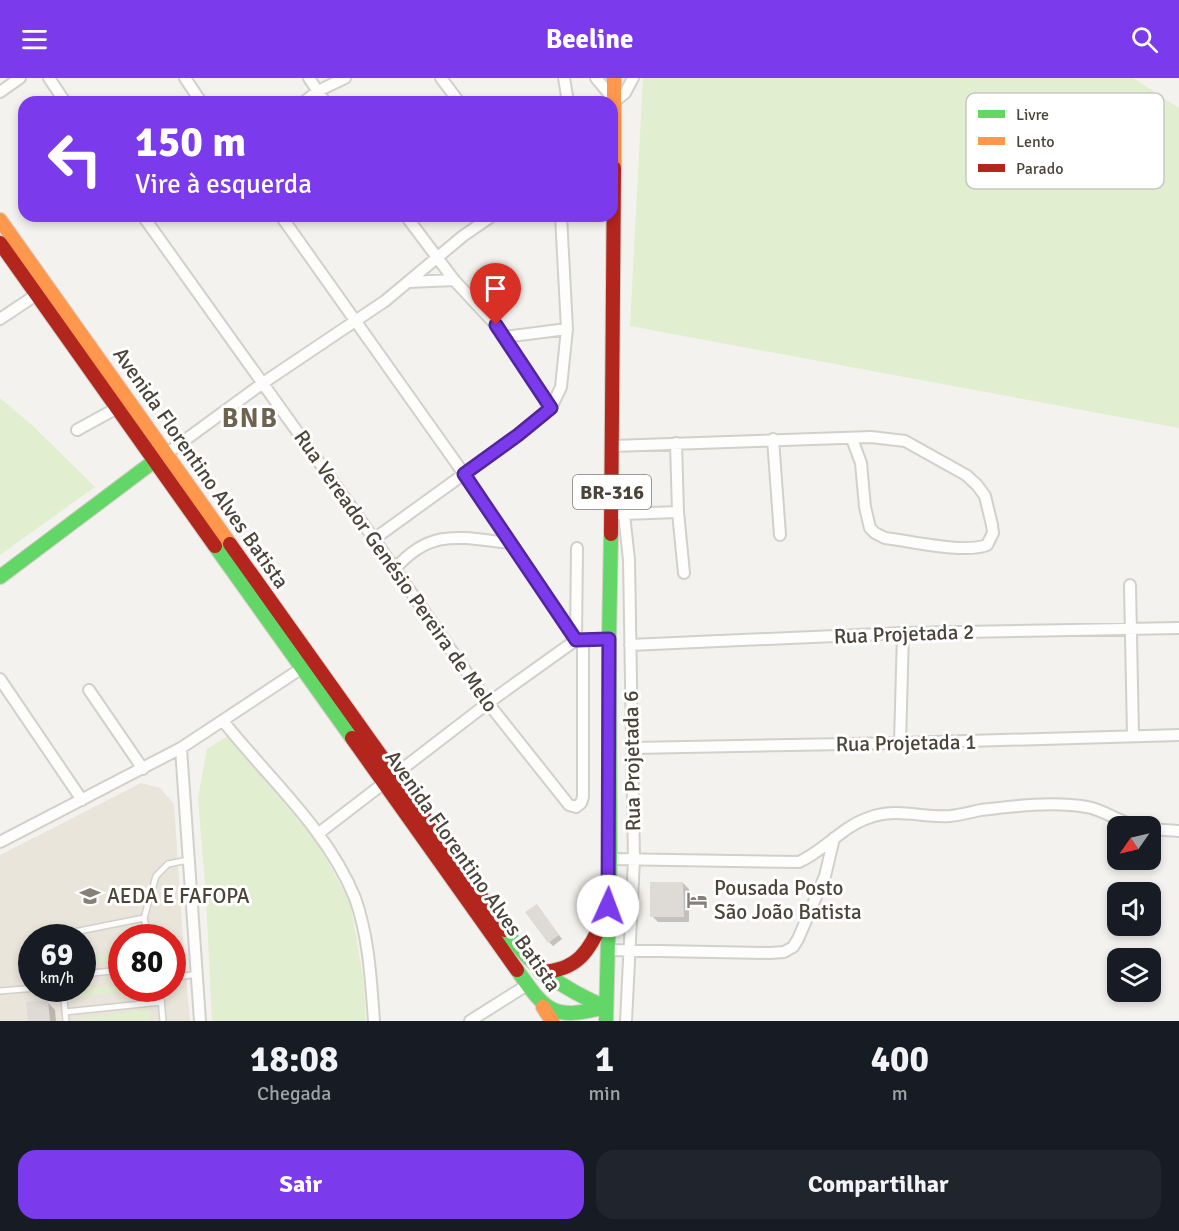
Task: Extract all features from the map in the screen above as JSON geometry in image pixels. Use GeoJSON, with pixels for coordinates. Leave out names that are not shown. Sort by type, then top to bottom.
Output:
{"type":"FeatureCollection","features":[{"type":"Feature","properties":{"kind":"main road","name":"BR-316"},"geometry":{"type":"LineString","coordinates":[[614,78],[615,96]]}},
{"type":"Feature","properties":{"kind":"main road","name":"Avenida Florentino Alves Batista"},"geometry":{"type":"LineString","coordinates":[[0,220],[42,291],[117,408],[160,457]]}},
{"type":"Feature","properties":{"kind":"main road","name":"BR-316"},"geometry":{"type":"LineString","coordinates":[[605,1014],[610,859],[609,639],[618,514],[613,446],[614,222]]}},
{"type":"Feature","properties":{"kind":"main road","name":"Avenida Florentino Alves Batista"},"geometry":{"type":"LineString","coordinates":[[0,243],[42,291],[389,778],[507,946],[527,985],[543,1007],[556,1016],[605,1014]]}},
{"type":"Feature","properties":{"kind":"main road"},"geometry":{"type":"LineString","coordinates":[[0,577],[160,457]]}},
{"type":"Feature","properties":{"kind":"main road"},"geometry":{"type":"LineString","coordinates":[[540,972],[552,973],[566,969],[578,959],[594,943],[608,906]]}},
{"type":"Feature","properties":{"kind":"main road","name":"Avenida Florentino Alves Batista"},"geometry":{"type":"LineString","coordinates":[[507,946],[561,987],[605,1014]]}},
{"type":"Feature","properties":{"kind":"main road"},"geometry":{"type":"LineString","coordinates":[[543,1007],[552,1021]]}},
{"type":"Feature","properties":{"kind":"street"},"geometry":{"type":"LineString","coordinates":[[0,92],[20,78]]}},
{"type":"Feature","properties":{"kind":"street"},"geometry":{"type":"LineString","coordinates":[[49,78],[61,96]]}},
{"type":"Feature","properties":{"kind":"street"},"geometry":{"type":"LineString","coordinates":[[185,78],[197,96]]}},
{"type":"Feature","properties":{"kind":"street"},"geometry":{"type":"LineString","coordinates":[[309,78],[321,96]]}},
{"type":"Feature","properties":{"kind":"street"},"geometry":{"type":"LineString","coordinates":[[312,96],[345,78]]}},
{"type":"Feature","properties":{"kind":"street"},"geometry":{"type":"LineString","coordinates":[[441,78],[454,96]]}},
{"type":"Feature","properties":{"kind":"street"},"geometry":{"type":"LineString","coordinates":[[564,78],[567,96]]}},
{"type":"Feature","properties":{"kind":"street"},"geometry":{"type":"LineString","coordinates":[[596,78],[611,96]]}},
{"type":"Feature","properties":{"kind":"street"},"geometry":{"type":"LineString","coordinates":[[618,99],[625,93],[633,78]]}},
{"type":"Feature","properties":{"kind":"street","name":"Rua Vereador Genésio Pereira de Melo"},"geometry":{"type":"LineString","coordinates":[[150,222],[488,703],[572,807],[576,807],[581,802],[583,782],[579,640]]}},
{"type":"Feature","properties":{"kind":"street"},"geometry":{"type":"LineString","coordinates":[[285,222],[579,640]]}},
{"type":"Feature","properties":{"kind":"street"},"geometry":{"type":"LineString","coordinates":[[410,222],[436,259],[496,325],[551,408]]}},
{"type":"Feature","properties":{"kind":"street"},"geometry":{"type":"LineString","coordinates":[[160,457],[263,382],[386,301],[463,236],[483,222]]}},
{"type":"Feature","properties":{"kind":"street"},"geometry":{"type":"LineString","coordinates":[[374,539],[518,435],[551,408],[561,387],[567,329],[561,222]]}},
{"type":"Feature","properties":{"kind":"street"},"geometry":{"type":"LineString","coordinates":[[408,282],[454,280]]}},
{"type":"Feature","properties":{"kind":"street"},"geometry":{"type":"LineString","coordinates":[[0,319],[42,291]]}},
{"type":"Feature","properties":{"kind":"street"},"geometry":{"type":"LineString","coordinates":[[504,337],[567,329]]}},
{"type":"Feature","properties":{"kind":"street"},"geometry":{"type":"LineString","coordinates":[[77,430],[117,408]]}},
{"type":"Feature","properties":{"kind":"street"},"geometry":{"type":"LineString","coordinates":[[613,446],[871,437],[905,441],[966,475],[985,495],[993,533],[987,545],[979,548],[962,548],[885,538],[875,533],[870,528],[865,507],[861,463],[852,439]]}},
{"type":"Feature","properties":{"kind":"street"},"geometry":{"type":"LineString","coordinates":[[773,439],[780,535]]}},
{"type":"Feature","properties":{"kind":"street"},"geometry":{"type":"LineString","coordinates":[[676,443],[678,512],[684,573]]}},
{"type":"Feature","properties":{"kind":"street"},"geometry":{"type":"LineString","coordinates":[[618,514],[678,512]]}},
{"type":"Feature","properties":{"kind":"street","name":"Rua Projetada 6"},"geometry":{"type":"LineString","coordinates":[[618,514],[629,560],[633,748],[634,860],[626,1021]]}},
{"type":"Feature","properties":{"kind":"street"},"geometry":{"type":"LineString","coordinates":[[395,568],[420,546],[440,538],[456,537],[510,543]]}},
{"type":"Feature","properties":{"kind":"street"},"geometry":{"type":"LineString","coordinates":[[577,548],[579,640]]}},
{"type":"Feature","properties":{"kind":"street"},"geometry":{"type":"LineString","coordinates":[[1131,585],[1134,736]]}},
{"type":"Feature","properties":{"kind":"street","name":"Rua Projetada 2"},"geometry":{"type":"LineString","coordinates":[[630,645],[903,633],[1179,628]]}},
{"type":"Feature","properties":{"kind":"street"},"geometry":{"type":"LineString","coordinates":[[900,743],[903,633]]}},
{"type":"Feature","properties":{"kind":"street"},"geometry":{"type":"LineString","coordinates":[[319,833],[488,703],[579,640],[609,639]]}},
{"type":"Feature","properties":{"kind":"street"},"geometry":{"type":"LineString","coordinates":[[1,839],[182,748],[308,665]]}},
{"type":"Feature","properties":{"kind":"street"},"geometry":{"type":"LineString","coordinates":[[0,679],[82,800]]}},
{"type":"Feature","properties":{"kind":"street"},"geometry":{"type":"LineString","coordinates":[[89,690],[143,769]]}},
{"type":"Feature","properties":{"kind":"street"},"geometry":{"type":"LineString","coordinates":[[223,721],[251,757],[319,833],[338,864],[355,899],[371,973],[374,1021]]}},
{"type":"Feature","properties":{"kind":"street","name":"Rua Projetada 1"},"geometry":{"type":"LineString","coordinates":[[633,748],[1179,735]]}},
{"type":"Feature","properties":{"kind":"street"},"geometry":{"type":"LineString","coordinates":[[182,748],[200,1021]]}},
{"type":"Feature","properties":{"kind":"street"},"geometry":{"type":"LineString","coordinates":[[610,859],[799,862],[810,857],[834,838],[865,819],[882,813],[952,816],[981,810],[1054,805],[1088,807],[1112,816]]}},
{"type":"Feature","properties":{"kind":"street"},"geometry":{"type":"LineString","coordinates":[[1161,830],[1179,831]]}},
{"type":"Feature","properties":{"kind":"street"},"geometry":{"type":"LineString","coordinates":[[607,950],[784,952],[793,947],[825,876],[834,838]]}},
{"type":"Feature","properties":{"kind":"street"},"geometry":{"type":"LineString","coordinates":[[470,1021],[527,985]]}},
{"type":"Feature","properties":{"kind":"lane"},"geometry":{"type":"LineString","coordinates":[[146,924],[144,918],[152,886],[162,869],[173,862],[189,863]]}},
{"type":"Feature","properties":{"kind":"lane"},"geometry":{"type":"LineString","coordinates":[[96,928],[144,918]]}},
{"type":"Feature","properties":{"kind":"lane"},"geometry":{"type":"LineString","coordinates":[[186,976],[197,974]]}},
{"type":"Feature","properties":{"kind":"lane"},"geometry":{"type":"LineString","coordinates":[[0,991],[18,990]]}},
{"type":"Feature","properties":{"kind":"lane"},"geometry":{"type":"LineString","coordinates":[[64,1002],[66,1021]]}},
{"type":"Feature","properties":{"kind":"lane"},"geometry":{"type":"LineString","coordinates":[[65,1012],[161,1002],[163,1021]]}},
{"type":"Feature","properties":{"kind":"shaded area","name":"AEDA E FAFOPA"},"geometry":{"type":"Polygon","coordinates":[[[141,783],[160,788],[174,804],[182,924],[108,924],[108,1002],[186,1002],[186,976],[190,1021],[0,1021],[0,855],[141,783]]]}},
{"type":"Feature","properties":{"kind":"green space"},"geometry":{"type":"Polygon","coordinates":[[[643,78],[1133,78],[1156,93],[966,93],[966,189],[1164,189],[1164,98],[1179,108],[1179,428],[630,326],[643,78]]]}},
{"type":"Feature","properties":{"kind":"green space"},"geometry":{"type":"Polygon","coordinates":[[[0,398],[34,427],[95,487],[0,555],[0,398]]]}},
{"type":"Feature","properties":{"kind":"green space"},"geometry":{"type":"Polygon","coordinates":[[[228,736],[317,843],[350,902],[363,976],[366,1021],[212,1021],[198,798],[207,749],[228,736]]]}},
{"type":"Feature","properties":{"kind":"green space"},"geometry":{"type":"Polygon","coordinates":[[[108,954],[108,962],[96,963],[96,955],[108,954]]]}},
{"type":"Feature","properties":{"kind":"green space"},"geometry":{"type":"Polygon","coordinates":[[[108,986],[108,993],[96,994],[96,987],[108,986]]]}},
{"type":"Feature","properties":{"kind":"green space"},"geometry":{"type":"Polygon","coordinates":[[[149,1009],[150,1021],[72,1020],[149,1009]]]}},
{"type":"Feature","properties":{"kind":"building"},"geometry":{"type":"Polygon","coordinates":[[[650,882],[683,882],[684,917],[650,917],[650,882]]]}},
{"type":"Feature","properties":{"kind":"building"},"geometry":{"type":"Polygon","coordinates":[[[537,904],[559,935],[548,943],[525,912],[537,904]]]}},
{"type":"Feature","properties":{"kind":"building"},"geometry":{"type":"Polygon","coordinates":[[[26,1002],[48,1002],[50,1021],[28,1021],[26,1002]]]}},
{"type":"Feature","properties":{"kind":"traffic: fast"},"geometry":{"type":"LineString","coordinates":[[0,577],[161,456]]}},
{"type":"Feature","properties":{"kind":"traffic: fast"},"geometry":{"type":"LineString","coordinates":[[606,1021],[610,859],[611,534]]}},
{"type":"Feature","properties":{"kind":"traffic: fast"},"geometry":{"type":"LineString","coordinates":[[215,546],[352,738]]}},
{"type":"Feature","properties":{"kind":"traffic: fast"},"geometry":{"type":"LineString","coordinates":[[505,930],[526,956],[549,976],[605,1007]]}},
{"type":"Feature","properties":{"kind":"traffic: fast"},"geometry":{"type":"LineString","coordinates":[[517,970],[536,995],[552,1009],[573,1013],[605,1007]]}},
{"type":"Feature","properties":{"kind":"traffic: slow"},"geometry":{"type":"LineString","coordinates":[[614,78],[614,96]]}},
{"type":"Feature","properties":{"kind":"traffic: slow"},"geometry":{"type":"LineString","coordinates":[[0,220],[230,544]]}},
{"type":"Feature","properties":{"kind":"traffic: slow"},"geometry":{"type":"LineString","coordinates":[[543,1007],[552,1021]]}},
{"type":"Feature","properties":{"kind":"traffic: jam"},"geometry":{"type":"LineString","coordinates":[[611,534],[614,222]]}},
{"type":"Feature","properties":{"kind":"traffic: jam"},"geometry":{"type":"LineString","coordinates":[[0,243],[215,546]]}},
{"type":"Feature","properties":{"kind":"traffic: jam"},"geometry":{"type":"LineString","coordinates":[[230,544],[505,930]]}},
{"type":"Feature","properties":{"kind":"traffic: jam"},"geometry":{"type":"LineString","coordinates":[[352,738],[517,970]]}},
{"type":"Feature","properties":{"kind":"traffic: jam"},"geometry":{"type":"LineString","coordinates":[[540,972],[553,971],[573,963],[587,950],[603,919]]}},
{"type":"Feature","properties":{"kind":"place","name":"AEDA E FAFOPA"},"geometry":{"type":"Point","coordinates":[90,896]}},
{"type":"Feature","properties":{"kind":"place","name":"Pousada Posto São João Batista"},"geometry":{"type":"Point","coordinates":[697,900]}},
{"type":"Feature","properties":{"kind":"district","name":"BNB"},"geometry":{"type":"Point","coordinates":[250,418]}},
{"type":"Feature","properties":{"kind":"route"},"geometry":{"type":"LineString","coordinates":[[496,325],[551,408],[464,474],[576,640],[609,639],[610,859],[608,906]]}}]}
